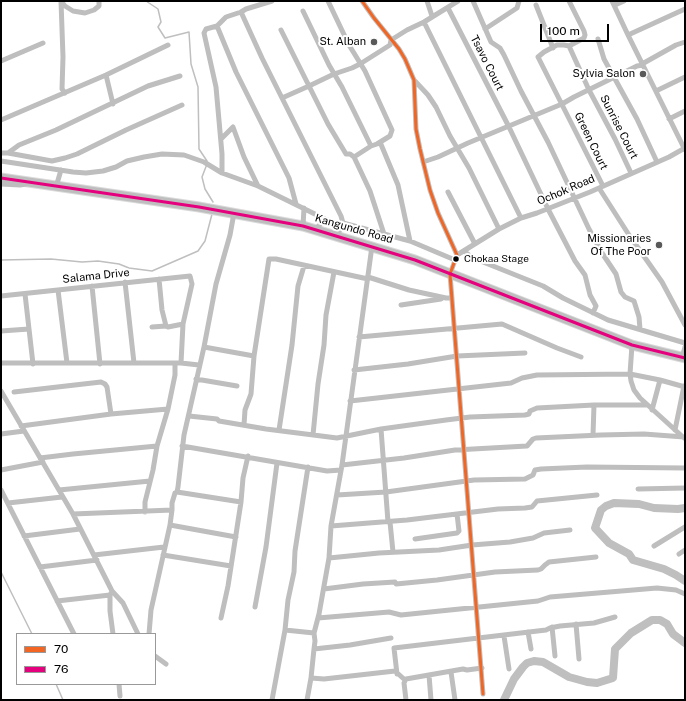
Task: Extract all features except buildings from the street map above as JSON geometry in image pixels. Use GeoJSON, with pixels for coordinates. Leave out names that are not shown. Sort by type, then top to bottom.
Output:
{"type":"FeatureCollection","features":[{"type":"Feature","properties":{"kind":"highway","name":"Kangundo Road"},"geometry":{"type":"LineString","coordinates":[[1,178],[234,213],[303,226],[415,260],[632,345],[684,358]]}},
{"type":"Feature","properties":{"kind":"street"},"geometry":{"type":"LineString","coordinates":[[61,1],[65,6],[73,11],[85,12],[94,10],[99,6],[98,1]]}},
{"type":"Feature","properties":{"kind":"street"},"geometry":{"type":"LineString","coordinates":[[61,1],[63,57],[62,88],[65,93]]}},
{"type":"Feature","properties":{"kind":"street"},"geometry":{"type":"LineString","coordinates":[[222,173],[221,139],[216,87],[204,33],[206,30],[217,26],[226,17],[272,1]]}},
{"type":"Feature","properties":{"kind":"street"},"geometry":{"type":"LineString","coordinates":[[328,1],[392,130],[390,136],[354,157]]}},
{"type":"Feature","properties":{"kind":"street"},"geometry":{"type":"LineString","coordinates":[[362,1],[405,59],[414,80],[432,100],[457,149],[469,168],[499,229]]}},
{"type":"Feature","properties":{"kind":"street"},"geometry":{"type":"LineString","coordinates":[[427,1],[432,16]]}},
{"type":"Feature","properties":{"kind":"street"},"geometry":{"type":"LineString","coordinates":[[282,98],[334,74],[360,64],[390,45],[391,40],[458,1]]}},
{"type":"Feature","properties":{"kind":"street"},"geometry":{"type":"LineString","coordinates":[[473,1],[491,42],[502,51],[548,142],[574,198],[596,241],[616,274],[621,292],[625,297],[634,301],[639,317],[640,329]]}},
{"type":"Feature","properties":{"kind":"street"},"geometry":{"type":"LineString","coordinates":[[485,29],[517,8],[519,1]]}},
{"type":"Feature","properties":{"kind":"street"},"geometry":{"type":"LineString","coordinates":[[536,5],[553,48],[564,45],[569,46],[581,41],[584,38],[585,35],[569,1]]}},
{"type":"Feature","properties":{"kind":"street"},"geometry":{"type":"LineString","coordinates":[[624,1],[613,3],[685,149]]}},
{"type":"Feature","properties":{"kind":"street","name":"Tsavo Court"},"geometry":{"type":"LineString","coordinates":[[448,8],[548,209],[575,261],[585,275],[590,295],[596,306],[593,313]]}},
{"type":"Feature","properties":{"kind":"street"},"geometry":{"type":"LineString","coordinates":[[628,36],[685,9]]}},
{"type":"Feature","properties":{"kind":"street"},"geometry":{"type":"LineString","coordinates":[[242,12],[262,58],[341,216],[342,224],[337,236]]}},
{"type":"Feature","properties":{"kind":"street"},"geometry":{"type":"LineString","coordinates":[[303,12],[328,65],[371,146]]}},
{"type":"Feature","properties":{"kind":"street"},"geometry":{"type":"LineString","coordinates":[[424,22],[521,218]]}},
{"type":"Feature","properties":{"kind":"street"},"geometry":{"type":"LineString","coordinates":[[217,26],[238,78],[288,178],[296,204]]}},
{"type":"Feature","properties":{"kind":"street"},"geometry":{"type":"LineString","coordinates":[[281,30],[328,124],[346,154],[350,154],[354,157],[370,191],[384,234]]}},
{"type":"Feature","properties":{"kind":"street"},"geometry":{"type":"LineString","coordinates":[[598,39],[604,59],[637,119],[657,162]]}},
{"type":"Feature","properties":{"kind":"street"},"geometry":{"type":"LineString","coordinates":[[1,61],[43,42]]}},
{"type":"Feature","properties":{"kind":"street"},"geometry":{"type":"LineString","coordinates":[[423,162],[438,158],[562,104],[642,64],[676,45],[685,42]]}},
{"type":"Feature","properties":{"kind":"street"},"geometry":{"type":"LineString","coordinates":[[1,120],[106,75],[168,45]]}},
{"type":"Feature","properties":{"kind":"street","name":"Sunrise Court"},"geometry":{"type":"LineString","coordinates":[[569,46],[589,90],[631,173]]}},
{"type":"Feature","properties":{"kind":"street","name":"Green Court"},"geometry":{"type":"LineString","coordinates":[[553,48],[544,52],[538,57],[611,208],[662,282],[685,325]]}},
{"type":"Feature","properties":{"kind":"street"},"geometry":{"type":"LineString","coordinates":[[106,75],[113,104]]}},
{"type":"Feature","properties":{"kind":"street"},"geometry":{"type":"LineString","coordinates":[[8,153],[19,144],[56,130],[148,86],[180,76]]}},
{"type":"Feature","properties":{"kind":"street"},"geometry":{"type":"LineString","coordinates":[[656,91],[685,77]]}},
{"type":"Feature","properties":{"kind":"street"},"geometry":{"type":"LineString","coordinates":[[414,80],[416,129],[423,162],[430,190],[456,257],[450,274],[483,694]]}},
{"type":"Feature","properties":{"kind":"street"},"geometry":{"type":"LineString","coordinates":[[1,153],[52,161],[65,158],[182,104]]}},
{"type":"Feature","properties":{"kind":"street"},"geometry":{"type":"LineString","coordinates":[[669,119],[685,111]]}},
{"type":"Feature","properties":{"kind":"street"},"geometry":{"type":"LineString","coordinates":[[221,139],[233,127],[244,157],[258,186]]}},
{"type":"Feature","properties":{"kind":"street"},"geometry":{"type":"LineString","coordinates":[[380,142],[398,184],[410,241]]}},
{"type":"Feature","properties":{"kind":"street","name":"Ochok Road"},"geometry":{"type":"LineString","coordinates":[[456,257],[499,229],[521,218],[548,209],[601,187],[685,149]]}},
{"type":"Feature","properties":{"kind":"street"},"geometry":{"type":"LineString","coordinates":[[1,161],[61,170],[86,172],[103,171],[136,159],[162,154],[184,155],[204,162],[222,173],[258,186],[325,219],[410,241],[456,257]]}},
{"type":"Feature","properties":{"kind":"street"},"geometry":{"type":"LineString","coordinates":[[56,187],[61,170]]}},
{"type":"Feature","properties":{"kind":"street"},"geometry":{"type":"LineString","coordinates":[[1,184],[20,185],[30,182]]}},
{"type":"Feature","properties":{"kind":"street"},"geometry":{"type":"LineString","coordinates":[[448,192],[474,244]]}},
{"type":"Feature","properties":{"kind":"street"},"geometry":{"type":"LineString","coordinates":[[303,226],[304,208]]}},
{"type":"Feature","properties":{"kind":"street"},"geometry":{"type":"LineString","coordinates":[[149,633],[151,610],[170,525],[172,502],[175,493],[177,492],[181,469],[182,446],[216,284],[230,235],[234,213]]}},
{"type":"Feature","properties":{"kind":"street"},"geometry":{"type":"LineString","coordinates":[[315,230],[325,219]]}},
{"type":"Feature","properties":{"kind":"street"},"geometry":{"type":"LineString","coordinates":[[307,700],[315,641],[314,633],[324,590],[329,558],[331,526],[341,468],[372,246]]}},
{"type":"Feature","properties":{"kind":"street"},"geometry":{"type":"LineString","coordinates":[[464,251],[470,256],[483,262],[543,286],[562,298],[619,324],[685,343]]}},
{"type":"Feature","properties":{"kind":"street"},"geometry":{"type":"LineString","coordinates":[[244,425],[245,410],[251,394],[254,356],[269,259],[276,259],[368,278],[409,290],[446,298]]}},
{"type":"Feature","properties":{"kind":"street"},"geometry":{"type":"LineString","coordinates":[[279,430],[292,345],[298,286],[304,266]]}},
{"type":"Feature","properties":{"kind":"street"},"geometry":{"type":"LineString","coordinates":[[313,435],[326,315],[334,272]]}},
{"type":"Feature","properties":{"kind":"street","name":"Salama Drive"},"geometry":{"type":"LineString","coordinates":[[1,296],[188,275],[192,279],[192,284],[183,324]]}},
{"type":"Feature","properties":{"kind":"street"},"geometry":{"type":"LineString","coordinates":[[159,279],[162,310],[166,326]]}},
{"type":"Feature","properties":{"kind":"street"},"geometry":{"type":"LineString","coordinates":[[125,282],[134,364]]}},
{"type":"Feature","properties":{"kind":"street"},"geometry":{"type":"LineString","coordinates":[[92,286],[100,364]]}},
{"type":"Feature","properties":{"kind":"street"},"geometry":{"type":"LineString","coordinates":[[58,290],[67,364]]}},
{"type":"Feature","properties":{"kind":"street"},"geometry":{"type":"LineString","coordinates":[[25,294],[32,364]]}},
{"type":"Feature","properties":{"kind":"street"},"geometry":{"type":"LineString","coordinates":[[400,305],[452,298]]}},
{"type":"Feature","properties":{"kind":"street"},"geometry":{"type":"LineString","coordinates":[[145,512],[145,502],[157,446],[168,409],[178,364],[183,324],[168,327],[152,327]]}},
{"type":"Feature","properties":{"kind":"street"},"geometry":{"type":"LineString","coordinates":[[359,337],[502,324],[581,357]]}},
{"type":"Feature","properties":{"kind":"street"},"geometry":{"type":"LineString","coordinates":[[1,331],[29,329]]}},
{"type":"Feature","properties":{"kind":"street"},"geometry":{"type":"LineString","coordinates":[[632,345],[630,374],[632,386],[647,405],[684,438]]}},
{"type":"Feature","properties":{"kind":"street"},"geometry":{"type":"LineString","coordinates":[[204,347],[254,356]]}},
{"type":"Feature","properties":{"kind":"street"},"geometry":{"type":"LineString","coordinates":[[684,358],[685,347]]}},
{"type":"Feature","properties":{"kind":"street"},"geometry":{"type":"LineString","coordinates":[[354,370],[408,364],[457,356],[525,353]]}},
{"type":"Feature","properties":{"kind":"street"},"geometry":{"type":"LineString","coordinates":[[1,363],[199,365]]}},
{"type":"Feature","properties":{"kind":"street"},"geometry":{"type":"LineString","coordinates":[[350,401],[511,383],[522,378],[537,375],[630,374],[685,386],[675,430]]}},
{"type":"Feature","properties":{"kind":"street"},"geometry":{"type":"LineString","coordinates":[[196,379],[237,386]]}},
{"type":"Feature","properties":{"kind":"street"},"geometry":{"type":"LineString","coordinates":[[652,410],[660,380]]}},
{"type":"Feature","properties":{"kind":"street"},"geometry":{"type":"LineString","coordinates":[[14,392],[101,382],[107,387],[111,414]]}},
{"type":"Feature","properties":{"kind":"street"},"geometry":{"type":"LineString","coordinates":[[1,391],[3,399],[23,428],[73,514],[97,560],[111,593],[113,633]]}},
{"type":"Feature","properties":{"kind":"street"},"geometry":{"type":"LineString","coordinates":[[189,416],[337,438],[381,429],[462,418],[525,415],[537,408],[594,405],[647,405]]}},
{"type":"Feature","properties":{"kind":"street"},"geometry":{"type":"LineString","coordinates":[[593,435],[594,405]]}},
{"type":"Feature","properties":{"kind":"street"},"geometry":{"type":"LineString","coordinates":[[1,434],[23,428],[111,414],[168,409]]}},
{"type":"Feature","properties":{"kind":"street"},"geometry":{"type":"LineString","coordinates":[[381,429],[393,552]]}},
{"type":"Feature","properties":{"kind":"street"},"geometry":{"type":"LineString","coordinates":[[182,446],[248,456],[327,471],[384,460],[464,449],[527,446],[533,439],[536,438],[644,434],[684,438]]}},
{"type":"Feature","properties":{"kind":"street"},"geometry":{"type":"LineString","coordinates":[[1,470],[73,454],[157,446]]}},
{"type":"Feature","properties":{"kind":"street"},"geometry":{"type":"LineString","coordinates":[[221,618],[236,537],[243,478],[248,456]]}},
{"type":"Feature","properties":{"kind":"street"},"geometry":{"type":"LineString","coordinates":[[255,606],[266,547],[277,462]]}},
{"type":"Feature","properties":{"kind":"street"},"geometry":{"type":"LineString","coordinates":[[272,700],[294,572],[297,538],[308,467]]}},
{"type":"Feature","properties":{"kind":"street"},"geometry":{"type":"LineString","coordinates":[[337,495],[386,492],[466,481],[526,479],[533,475],[535,470],[564,468],[685,468]]}},
{"type":"Feature","properties":{"kind":"street"},"geometry":{"type":"LineString","coordinates":[[59,490],[150,481]]}},
{"type":"Feature","properties":{"kind":"street"},"geometry":{"type":"LineString","coordinates":[[638,489],[685,488]]}},
{"type":"Feature","properties":{"kind":"street"},"geometry":{"type":"LineString","coordinates":[[1,490],[73,633]]}},
{"type":"Feature","properties":{"kind":"street"},"geometry":{"type":"LineString","coordinates":[[177,492],[241,502]]}},
{"type":"Feature","properties":{"kind":"street"},"geometry":{"type":"LineString","coordinates":[[331,526],[389,522],[525,508],[532,506],[538,501],[597,495]]}},
{"type":"Feature","properties":{"kind":"street"},"geometry":{"type":"LineString","coordinates":[[8,503],[62,497]]}},
{"type":"Feature","properties":{"kind":"street"},"geometry":{"type":"LineString","coordinates":[[73,514],[172,510]]}},
{"type":"Feature","properties":{"kind":"street"},"geometry":{"type":"LineString","coordinates":[[415,539],[457,533],[459,531],[458,514]]}},
{"type":"Feature","properties":{"kind":"street"},"geometry":{"type":"LineString","coordinates":[[170,525],[236,537]]}},
{"type":"Feature","properties":{"kind":"street"},"geometry":{"type":"LineString","coordinates":[[654,546],[685,527]]}},
{"type":"Feature","properties":{"kind":"street"},"geometry":{"type":"LineString","coordinates":[[24,536],[80,529]]}},
{"type":"Feature","properties":{"kind":"street"},"geometry":{"type":"LineString","coordinates":[[329,558],[393,552],[438,550],[472,545],[510,542],[532,538],[544,533],[570,530]]}},
{"type":"Feature","properties":{"kind":"street"},"geometry":{"type":"LineString","coordinates":[[94,555],[164,547]]}},
{"type":"Feature","properties":{"kind":"street"},"geometry":{"type":"LineString","coordinates":[[679,554],[685,550]]}},
{"type":"Feature","properties":{"kind":"street"},"geometry":{"type":"LineString","coordinates":[[163,555],[231,566]]}},
{"type":"Feature","properties":{"kind":"street"},"geometry":{"type":"LineString","coordinates":[[324,590],[363,584],[394,582],[396,584],[437,580],[473,574],[538,570],[549,562],[596,557]]}},
{"type":"Feature","properties":{"kind":"street"},"geometry":{"type":"LineString","coordinates":[[40,567],[97,560]]}},
{"type":"Feature","properties":{"kind":"street"},"geometry":{"type":"LineString","coordinates":[[318,618],[389,612],[401,615],[538,601],[550,597],[657,588],[676,590],[685,594]]}},
{"type":"Feature","properties":{"kind":"street"},"geometry":{"type":"LineString","coordinates":[[57,601],[111,593],[121,599],[138,633]]}},
{"type":"Feature","properties":{"kind":"street"},"geometry":{"type":"LineString","coordinates":[[397,674],[394,648],[504,636],[576,624],[594,623],[615,617]]}},
{"type":"Feature","properties":{"kind":"street"},"geometry":{"type":"LineString","coordinates":[[576,624],[579,659]]}},
{"type":"Feature","properties":{"kind":"street"},"geometry":{"type":"LineString","coordinates":[[552,628],[555,656]]}},
{"type":"Feature","properties":{"kind":"street"},"geometry":{"type":"LineString","coordinates":[[285,630],[314,633]]}},
{"type":"Feature","properties":{"kind":"street"},"geometry":{"type":"LineString","coordinates":[[528,632],[531,649]]}},
{"type":"Feature","properties":{"kind":"street"},"geometry":{"type":"LineString","coordinates":[[504,636],[509,669]]}},
{"type":"Feature","properties":{"kind":"street"},"geometry":{"type":"LineString","coordinates":[[314,649],[391,638]]}},
{"type":"Feature","properties":{"kind":"street"},"geometry":{"type":"LineString","coordinates":[[156,657],[166,664]]}},
{"type":"Feature","properties":{"kind":"street"},"geometry":{"type":"LineString","coordinates":[[405,680],[463,669],[467,670],[482,668]]}},
{"type":"Feature","properties":{"kind":"street"},"geometry":{"type":"LineString","coordinates":[[311,678],[324,679],[395,671],[405,680]]}},
{"type":"Feature","properties":{"kind":"street"},"geometry":{"type":"LineString","coordinates":[[451,672],[455,700]]}},
{"type":"Feature","properties":{"kind":"street"},"geometry":{"type":"LineString","coordinates":[[429,675],[431,700]]}},
{"type":"Feature","properties":{"kind":"street"},"geometry":{"type":"LineString","coordinates":[[405,680],[406,700]]}},
{"type":"Feature","properties":{"kind":"street"},"geometry":{"type":"LineString","coordinates":[[119,685],[120,696]]}},
{"type":"Feature","properties":{"kind":"waterway"},"geometry":{"type":"LineString","coordinates":[[146,1],[158,9],[161,22],[158,27],[165,38],[189,32],[191,64],[198,87],[199,149],[207,161]]}},
{"type":"Feature","properties":{"kind":"waterway"},"geometry":{"type":"LineString","coordinates":[[207,164],[202,177],[205,189],[213,202]]}},
{"type":"Feature","properties":{"kind":"waterway"},"geometry":{"type":"LineString","coordinates":[[1,260],[51,259],[82,262],[98,261],[119,264],[129,268],[152,271],[198,251],[205,241],[212,214]]}},
{"type":"Feature","properties":{"kind":"waterway"},"geometry":{"type":"LineString","coordinates":[[685,508],[654,508],[639,504],[614,503],[601,510],[595,528],[609,543],[629,554],[633,560],[664,569],[685,581]]}},
{"type":"Feature","properties":{"kind":"waterway"},"geometry":{"type":"LineString","coordinates":[[1,572],[32,633]]}},
{"type":"Feature","properties":{"kind":"waterway"},"geometry":{"type":"LineString","coordinates":[[504,700],[514,679],[523,667],[527,663],[534,661],[543,662],[569,677],[587,682],[597,683],[613,678],[615,649],[631,633],[652,620],[660,620],[667,624],[673,634],[685,643]]}},
{"type":"Feature","properties":{"kind":"waterway"},"geometry":{"type":"LineString","coordinates":[[56,685],[63,700]]}},
{"type":"Feature","properties":{"kind":"transit line","name":"70"},"geometry":{"type":"LineString","coordinates":[[362,1],[399,49],[414,80],[416,129],[430,190],[438,213],[457,255],[450,274],[483,694]]}},
{"type":"Feature","properties":{"kind":"transit line","name":"76"},"geometry":{"type":"LineString","coordinates":[[1,178],[199,207],[303,226],[415,260],[632,345],[685,358]]}},
{"type":"Feature","properties":{"kind":"place","name":"St. Alban"},"geometry":{"type":"Point","coordinates":[374,42]}},
{"type":"Feature","properties":{"kind":"place","name":"Sylvia Salon"},"geometry":{"type":"Point","coordinates":[643,74]}},
{"type":"Feature","properties":{"kind":"place","name":"Missionaries Of The Poor"},"geometry":{"type":"Point","coordinates":[659,245]}},
{"type":"Feature","properties":{"kind":"place","name":"Chokaa Stage"},"geometry":{"type":"Point","coordinates":[456,259]}}]}
